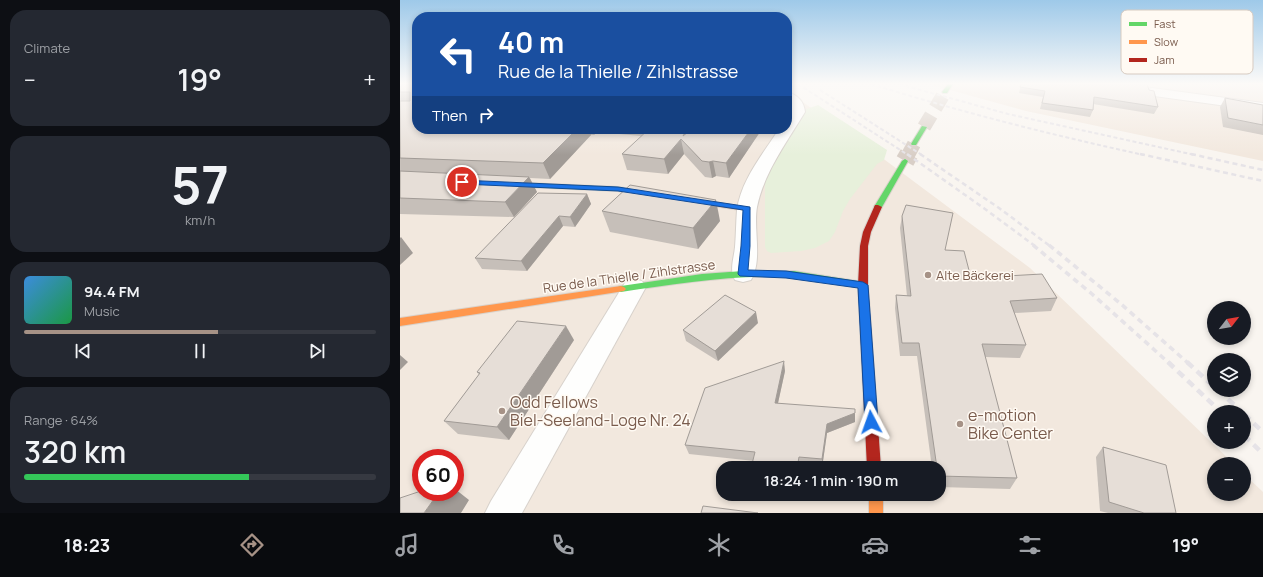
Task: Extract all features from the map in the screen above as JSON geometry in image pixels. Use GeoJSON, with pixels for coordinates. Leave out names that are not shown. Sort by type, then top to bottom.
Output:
{"type":"FeatureCollection","features":[{"type":"Feature","properties":{"kind":"street"},"geometry":{"type":"LineString","coordinates":[[792,121],[798,112],[797,108]]}},
{"type":"Feature","properties":{"kind":"street"},"geometry":{"type":"LineString","coordinates":[[914,144],[924,127]]}},
{"type":"Feature","properties":{"kind":"street"},"geometry":{"type":"LineString","coordinates":[[743,274],[746,246],[747,208],[753,188],[762,168],[784,134]]}},
{"type":"Feature","properties":{"kind":"street"},"geometry":{"type":"LineString","coordinates":[[874,461],[863,285],[864,246],[867,232],[874,215],[905,161]]}},
{"type":"Feature","properties":{"kind":"street"},"geometry":{"type":"LineString","coordinates":[[494,183],[618,189],[665,196]]}},
{"type":"Feature","properties":{"kind":"street"},"geometry":{"type":"LineString","coordinates":[[680,199],[747,208]]}},
{"type":"Feature","properties":{"kind":"street","name":"Rue de la Thielle / Zihlstrasse"},"geometry":{"type":"LineString","coordinates":[[400,322],[709,276],[786,274],[863,285]]}},
{"type":"Feature","properties":{"kind":"street"},"geometry":{"type":"LineString","coordinates":[[503,513],[634,287]]}},
{"type":"Feature","properties":{"kind":"street"},"geometry":{"type":"LineString","coordinates":[[876,501],[876,513]]}},
{"type":"Feature","properties":{"kind":"shaded area"},"geometry":{"type":"Polygon","coordinates":[[[400,108],[409,108],[412,116],[412,134],[792,134],[792,108],[811,108],[881,157],[1030,268],[1207,438],[1207,449],[1218,449],[1227,457],[1207,457],[1207,501],[1251,501],[1251,481],[1263,492],[1263,513],[400,513],[400,108]]]}},
{"type":"Feature","properties":{"kind":"shaded area"},"geometry":{"type":"Polygon","coordinates":[[[1015,108],[1263,108],[1263,161],[1015,108]]]}},
{"type":"Feature","properties":{"kind":"green space"},"geometry":{"type":"Polygon","coordinates":[[[810,108],[823,108],[887,150],[884,160],[877,164],[850,199],[843,211],[835,232],[829,241],[815,248],[801,251],[771,253],[767,251],[765,247],[765,180],[770,167],[790,134],[792,134],[792,130],[804,110],[810,108]]]}},
{"type":"Feature","properties":{"kind":"building"},"geometry":{"type":"Polygon","coordinates":[[[400,108],[412,108],[412,134],[572,134],[543,163],[400,158],[400,108]]]}},
{"type":"Feature","properties":{"kind":"building"},"geometry":{"type":"Polygon","coordinates":[[[1078,108],[1093,108],[1093,110],[1078,108]]]}},
{"type":"Feature","properties":{"kind":"building"},"geometry":{"type":"Polygon","coordinates":[[[1226,108],[1263,108],[1263,125],[1228,118],[1226,108]]]}},
{"type":"Feature","properties":{"kind":"building"},"geometry":{"type":"Polygon","coordinates":[[[644,134],[684,134],[683,136],[686,134],[747,134],[726,163],[702,161],[681,139],[664,159],[622,154],[644,134]]]}},
{"type":"Feature","properties":{"kind":"building"},"geometry":{"type":"Polygon","coordinates":[[[400,171],[529,177],[505,202],[400,198],[400,171]]]}},
{"type":"Feature","properties":{"kind":"building"},"geometry":{"type":"Polygon","coordinates":[[[630,185],[716,200],[693,228],[602,211],[630,185]]]}},
{"type":"Feature","properties":{"kind":"building"},"geometry":{"type":"Polygon","coordinates":[[[538,193],[587,194],[570,217],[559,216],[521,261],[475,258],[538,193]]]}},
{"type":"Feature","properties":{"kind":"building"},"geometry":{"type":"Polygon","coordinates":[[[906,205],[953,213],[945,250],[964,251],[971,278],[1042,274],[1057,298],[1010,301],[1026,345],[982,344],[1017,478],[946,476],[946,461],[936,461],[919,343],[902,343],[896,295],[911,296],[902,216],[906,205]]]}},
{"type":"Feature","properties":{"kind":"building"},"geometry":{"type":"Polygon","coordinates":[[[725,295],[756,312],[715,351],[683,330],[725,295]]]}},
{"type":"Feature","properties":{"kind":"building"},"geometry":{"type":"Polygon","coordinates":[[[517,321],[566,326],[497,427],[444,421],[480,373],[477,372],[517,321]]]}},
{"type":"Feature","properties":{"kind":"building"},"geometry":{"type":"Polygon","coordinates":[[[784,361],[775,403],[855,409],[855,413],[827,424],[822,459],[799,457],[798,461],[753,461],[755,452],[685,445],[705,388],[784,361]]]}},
{"type":"Feature","properties":{"kind":"building"},"geometry":{"type":"Polygon","coordinates":[[[1103,447],[1166,465],[1176,513],[1144,513],[1109,502],[1103,447]]]}},
{"type":"Feature","properties":{"kind":"building"},"geometry":{"type":"Polygon","coordinates":[[[412,494],[412,501],[433,501],[424,513],[400,513],[400,498],[412,494]]]}},
{"type":"Feature","properties":{"kind":"building"},"geometry":{"type":"Polygon","coordinates":[[[703,506],[758,513],[701,513],[703,506]]]}},
{"type":"Feature","properties":{"kind":"tunnel"},"geometry":{"type":"LineString","coordinates":[[924,127],[935,108]]}},
{"type":"Feature","properties":{"kind":"tunnel"},"geometry":{"type":"LineString","coordinates":[[908,155],[914,144]]}},
{"type":"Feature","properties":{"kind":"tunnel"},"geometry":{"type":"LineString","coordinates":[[905,161],[909,154]]}},
{"type":"Feature","properties":{"kind":"railway"},"geometry":{"type":"LineString","coordinates":[[835,108],[908,155]]}},
{"type":"Feature","properties":{"kind":"railway"},"geometry":{"type":"LineString","coordinates":[[848,108],[922,155]]}},
{"type":"Feature","properties":{"kind":"railway"},"geometry":{"type":"LineString","coordinates":[[954,108],[1144,155]]}},
{"type":"Feature","properties":{"kind":"railway"},"geometry":{"type":"LineString","coordinates":[[986,108],[1195,155]]}},
{"type":"Feature","properties":{"kind":"railway"},"geometry":{"type":"LineString","coordinates":[[907,154],[1035,246]]}},
{"type":"Feature","properties":{"kind":"railway"},"geometry":{"type":"LineString","coordinates":[[920,154],[999,208],[1050,246]]}},
{"type":"Feature","properties":{"kind":"railway"},"geometry":{"type":"LineString","coordinates":[[1140,154],[1263,181]]}},
{"type":"Feature","properties":{"kind":"railway"},"geometry":{"type":"LineString","coordinates":[[1191,154],[1263,170]]}},
{"type":"Feature","properties":{"kind":"railway"},"geometry":{"type":"LineString","coordinates":[[1033,245],[1092,294],[1169,363]]}},
{"type":"Feature","properties":{"kind":"railway"},"geometry":{"type":"LineString","coordinates":[[1049,245],[1121,304],[1188,363]]}},
{"type":"Feature","properties":{"kind":"railway"},"geometry":{"type":"LineString","coordinates":[[1168,362],[1214,405]]}},
{"type":"Feature","properties":{"kind":"railway"},"geometry":{"type":"LineString","coordinates":[[1187,362],[1207,381]]}},
{"type":"Feature","properties":{"kind":"railway"},"geometry":{"type":"LineString","coordinates":[[1226,397],[1234,405]]}},
{"type":"Feature","properties":{"kind":"railway"},"geometry":{"type":"LineString","coordinates":[[1251,421],[1263,432]]}},
{"type":"Feature","properties":{"kind":"railway"},"geometry":{"type":"LineString","coordinates":[[1251,442],[1263,454]]}},
{"type":"Feature","properties":{"kind":"traffic: fast"},"geometry":{"type":"LineString","coordinates":[[914,144],[924,127]]}},
{"type":"Feature","properties":{"kind":"traffic: fast"},"geometry":{"type":"LineString","coordinates":[[878,207],[905,161]]}},
{"type":"Feature","properties":{"kind":"traffic: fast"},"geometry":{"type":"LineString","coordinates":[[504,184],[618,189],[655,195]]}},
{"type":"Feature","properties":{"kind":"traffic: fast"},"geometry":{"type":"LineString","coordinates":[[621,289],[743,274],[785,274],[824,278],[863,285]]}},
{"type":"Feature","properties":{"kind":"traffic: slow"},"geometry":{"type":"LineString","coordinates":[[687,200],[747,209]]}},
{"type":"Feature","properties":{"kind":"traffic: slow"},"geometry":{"type":"LineString","coordinates":[[400,322],[621,289]]}},
{"type":"Feature","properties":{"kind":"traffic: slow"},"geometry":{"type":"LineString","coordinates":[[876,501],[876,513]]}},
{"type":"Feature","properties":{"kind":"traffic: jam"},"geometry":{"type":"LineString","coordinates":[[874,461],[863,285],[864,246],[867,232],[878,207]]}},
{"type":"Feature","properties":{"kind":"place","name":"Alte Bäckerei"},"geometry":{"type":"Point","coordinates":[928,275]}},
{"type":"Feature","properties":{"kind":"place","name":"Odd Fellows Biel-Seeland-Loge Nr. 24"},"geometry":{"type":"Point","coordinates":[502,411]}},
{"type":"Feature","properties":{"kind":"place","name":"e-motion Bike Center"},"geometry":{"type":"Point","coordinates":[960,424]}},
{"type":"Feature","properties":{"kind":"route"},"geometry":{"type":"LineString","coordinates":[[462,182],[618,189],[747,208],[746,246],[743,274],[786,274],[863,285],[871,422]]}}]}
